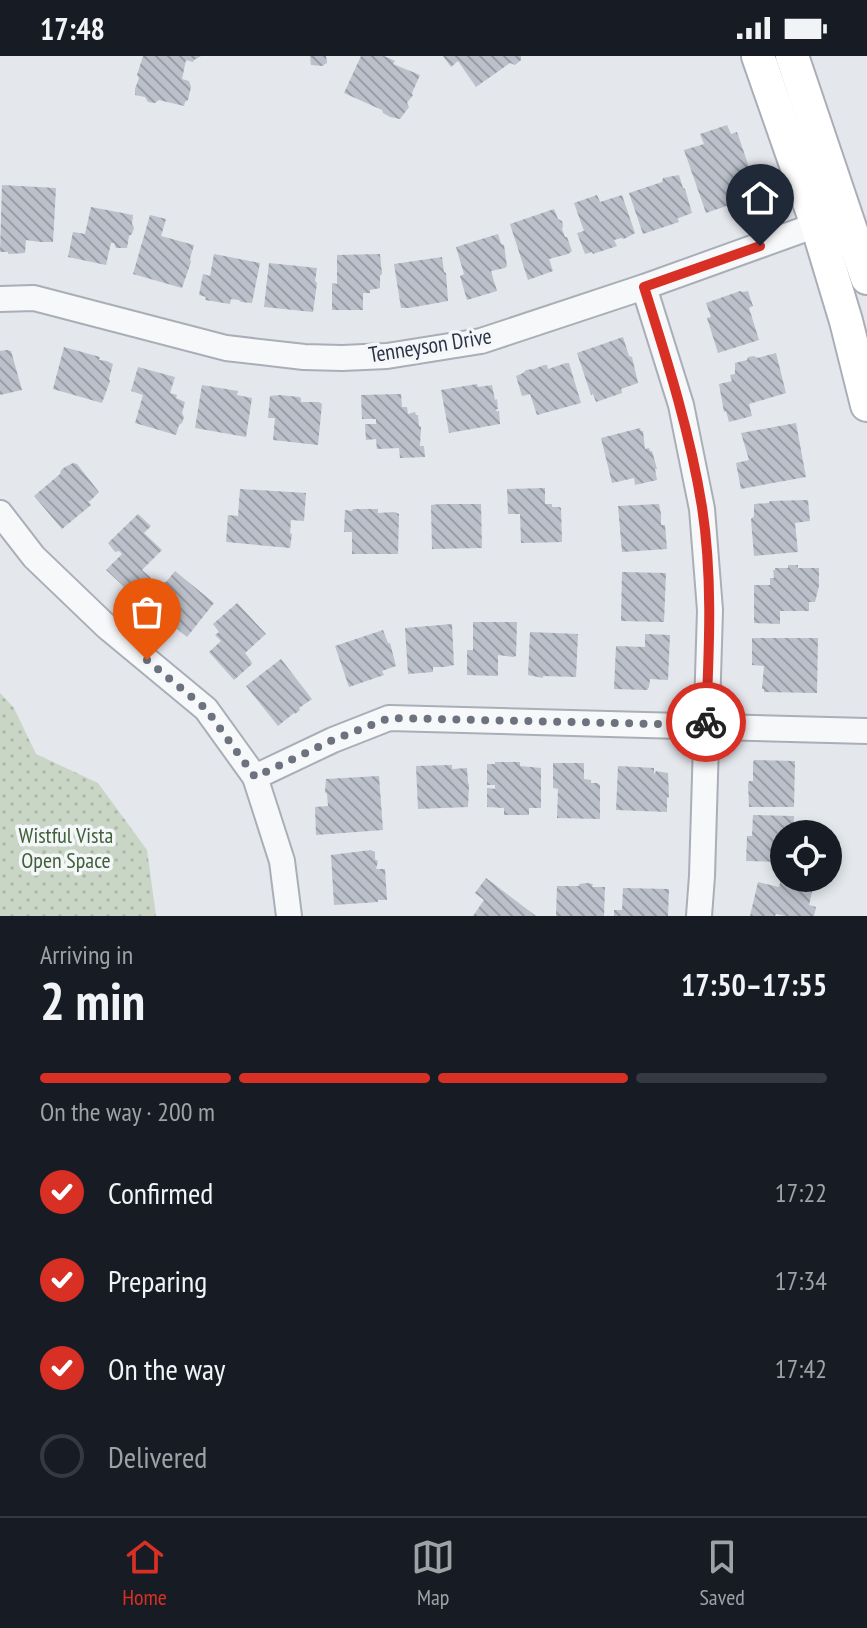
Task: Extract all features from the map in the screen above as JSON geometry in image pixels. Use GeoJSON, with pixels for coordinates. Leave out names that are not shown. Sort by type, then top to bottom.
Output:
{"type":"FeatureCollection","features":[{"type":"Feature","properties":{"kind":"main road"},"geometry":{"type":"LineString","coordinates":[[758,56],[817,225],[867,405]]}},
{"type":"Feature","properties":{"kind":"main road"},"geometry":{"type":"LineString","coordinates":[[792,56],[867,278]]}},
{"type":"Feature","properties":{"kind":"street","name":"Tenneyson Drive"},"geometry":{"type":"LineString","coordinates":[[0,299],[34,298],[226,348],[304,357],[387,356],[481,341],[644,287],[846,214]]}},
{"type":"Feature","properties":{"kind":"street"},"geometry":{"type":"LineString","coordinates":[[644,287],[681,405],[702,509],[710,610],[699,916]]}},
{"type":"Feature","properties":{"kind":"street"},"geometry":{"type":"LineString","coordinates":[[0,513],[34,557],[107,627],[206,709],[255,777],[282,861],[289,916]]}},
{"type":"Feature","properties":{"kind":"street"},"geometry":{"type":"LineString","coordinates":[[255,777],[333,740],[389,718],[867,731]]}},
{"type":"Feature","properties":{"kind":"green space","name":"Wistful Vista Open Space"},"geometry":{"type":"Polygon","coordinates":[[[0,693],[14,708],[36,754],[98,783],[147,850],[156,916],[0,916],[0,693]]]}},
{"type":"Feature","properties":{"kind":"building"},"geometry":{"type":"Polygon","coordinates":[[[143,56],[201,56],[193,62],[186,60],[182,79],[189,81],[191,87],[184,106],[159,100],[148,102],[145,97],[135,95],[143,56]]]}},
{"type":"Feature","properties":{"kind":"building"},"geometry":{"type":"Polygon","coordinates":[[[310,56],[326,56],[327,63],[311,65],[310,56]]]}},
{"type":"Feature","properties":{"kind":"building"},"geometry":{"type":"Polygon","coordinates":[[[361,56],[384,56],[395,61],[393,64],[420,75],[407,103],[409,107],[400,119],[344,93],[361,56]]]}},
{"type":"Feature","properties":{"kind":"building"},"geometry":{"type":"Polygon","coordinates":[[[443,56],[521,56],[521,60],[515,65],[510,63],[476,87],[458,61],[451,67],[443,56]]]}},
{"type":"Feature","properties":{"kind":"building"},"geometry":{"type":"Polygon","coordinates":[[[727,125],[731,134],[737,132],[753,184],[728,192],[732,204],[706,213],[684,150],[704,144],[700,134],[727,125]]]}},
{"type":"Feature","properties":{"kind":"building"},"geometry":{"type":"Polygon","coordinates":[[[679,175],[692,213],[677,217],[679,222],[643,234],[629,193],[662,182],[663,178],[679,175]]]}},
{"type":"Feature","properties":{"kind":"building"},"geometry":{"type":"Polygon","coordinates":[[[2,185],[56,188],[53,242],[26,240],[25,253],[0,252],[2,185]]]}},
{"type":"Feature","properties":{"kind":"building"},"geometry":{"type":"Polygon","coordinates":[[[597,195],[600,202],[622,195],[635,233],[614,240],[617,246],[585,254],[577,233],[584,231],[574,203],[597,195]]]}},
{"type":"Feature","properties":{"kind":"building"},"geometry":{"type":"Polygon","coordinates":[[[91,207],[133,215],[134,228],[127,248],[116,248],[111,243],[106,265],[68,257],[73,232],[85,234],[91,207]]]}},
{"type":"Feature","properties":{"kind":"building"},"geometry":{"type":"Polygon","coordinates":[[[554,209],[562,221],[562,229],[572,251],[549,259],[553,271],[528,280],[510,224],[554,209]]]}},
{"type":"Feature","properties":{"kind":"building"},"geometry":{"type":"Polygon","coordinates":[[[150,215],[166,219],[161,236],[194,245],[182,288],[133,274],[150,215]]]}},
{"type":"Feature","properties":{"kind":"building"},"geometry":{"type":"Polygon","coordinates":[[[498,234],[504,245],[507,266],[491,271],[497,291],[467,300],[456,247],[498,234]]]}},
{"type":"Feature","properties":{"kind":"building"},"geometry":{"type":"Polygon","coordinates":[[[214,254],[260,263],[252,303],[231,299],[230,304],[205,300],[206,297],[199,295],[203,274],[210,276],[214,254]]]}},
{"type":"Feature","properties":{"kind":"building"},"geometry":{"type":"Polygon","coordinates":[[[380,254],[380,288],[363,293],[363,310],[332,310],[332,283],[337,284],[337,255],[380,254]]]}},
{"type":"Feature","properties":{"kind":"building"},"geometry":{"type":"Polygon","coordinates":[[[442,257],[448,301],[401,308],[394,264],[442,257]]]}},
{"type":"Feature","properties":{"kind":"building"},"geometry":{"type":"Polygon","coordinates":[[[269,263],[317,268],[313,312],[264,307],[269,263]]]}},
{"type":"Feature","properties":{"kind":"building"},"geometry":{"type":"Polygon","coordinates":[[[748,291],[753,306],[749,308],[759,340],[718,353],[707,318],[711,317],[706,303],[748,291]]]}},
{"type":"Feature","properties":{"kind":"building"},"geometry":{"type":"Polygon","coordinates":[[[623,337],[638,383],[621,389],[622,393],[596,402],[577,353],[623,337]]]}},
{"type":"Feature","properties":{"kind":"building"},"geometry":{"type":"Polygon","coordinates":[[[64,347],[113,364],[102,403],[53,389],[64,347]]]}},
{"type":"Feature","properties":{"kind":"building"},"geometry":{"type":"Polygon","coordinates":[[[0,351],[11,351],[22,390],[0,395],[0,351]]]}},
{"type":"Feature","properties":{"kind":"building"},"geometry":{"type":"Polygon","coordinates":[[[776,353],[786,393],[749,404],[752,416],[729,422],[719,384],[732,381],[730,375],[735,374],[735,363],[748,357],[776,353]]]}},
{"type":"Feature","properties":{"kind":"building"},"geometry":{"type":"Polygon","coordinates":[[[569,363],[581,403],[537,415],[530,394],[522,396],[516,376],[544,365],[548,369],[569,363]]]}},
{"type":"Feature","properties":{"kind":"building"},"geometry":{"type":"Polygon","coordinates":[[[138,367],[175,377],[170,393],[185,402],[184,417],[176,435],[135,423],[143,395],[131,391],[138,367]]]}},
{"type":"Feature","properties":{"kind":"building"},"geometry":{"type":"Polygon","coordinates":[[[477,384],[478,387],[492,385],[500,424],[449,433],[441,390],[477,384]]]}},
{"type":"Feature","properties":{"kind":"building"},"geometry":{"type":"Polygon","coordinates":[[[202,385],[238,391],[237,395],[252,398],[246,437],[195,428],[202,385]]]}},
{"type":"Feature","properties":{"kind":"building"},"geometry":{"type":"Polygon","coordinates":[[[401,394],[402,407],[407,407],[408,414],[415,412],[418,415],[420,446],[424,446],[425,457],[400,458],[399,448],[377,449],[376,439],[366,440],[365,424],[376,424],[376,419],[362,419],[361,395],[401,394]]]}},
{"type":"Feature","properties":{"kind":"building"},"geometry":{"type":"Polygon","coordinates":[[[270,396],[299,397],[301,402],[322,404],[318,445],[273,440],[275,418],[268,418],[270,396]]]}},
{"type":"Feature","properties":{"kind":"building"},"geometry":{"type":"Polygon","coordinates":[[[796,423],[806,477],[741,489],[736,463],[749,460],[741,433],[796,423]]]}},
{"type":"Feature","properties":{"kind":"building"},"geometry":{"type":"Polygon","coordinates":[[[640,428],[645,449],[652,451],[657,480],[635,485],[634,478],[612,483],[601,438],[640,428]]]}},
{"type":"Feature","properties":{"kind":"building"},"geometry":{"type":"Polygon","coordinates":[[[73,463],[99,492],[88,501],[91,505],[62,529],[34,496],[61,470],[73,463]]]}},
{"type":"Feature","properties":{"kind":"building"},"geometry":{"type":"Polygon","coordinates":[[[545,488],[545,504],[561,508],[562,542],[521,543],[520,514],[508,514],[507,489],[545,488]]]}},
{"type":"Feature","properties":{"kind":"building"},"geometry":{"type":"Polygon","coordinates":[[[240,489],[306,493],[304,521],[291,520],[290,548],[226,542],[228,515],[238,516],[240,489]]]}},
{"type":"Feature","properties":{"kind":"building"},"geometry":{"type":"Polygon","coordinates":[[[808,500],[810,521],[795,523],[798,552],[754,556],[751,519],[754,504],[808,500]]]}},
{"type":"Feature","properties":{"kind":"building"},"geometry":{"type":"Polygon","coordinates":[[[481,504],[482,548],[432,549],[431,505],[481,504]]]}},
{"type":"Feature","properties":{"kind":"building"},"geometry":{"type":"Polygon","coordinates":[[[659,504],[667,549],[622,552],[618,506],[659,504]]]}},
{"type":"Feature","properties":{"kind":"building"},"geometry":{"type":"Polygon","coordinates":[[[378,509],[378,513],[399,514],[398,554],[352,554],[352,532],[344,532],[345,510],[378,509]]]}},
{"type":"Feature","properties":{"kind":"building"},"geometry":{"type":"Polygon","coordinates":[[[138,514],[151,526],[144,533],[162,550],[142,570],[151,578],[134,596],[106,570],[122,554],[115,552],[108,543],[138,514]]]}},
{"type":"Feature","properties":{"kind":"building"},"geometry":{"type":"Polygon","coordinates":[[[788,565],[819,568],[815,602],[809,602],[809,611],[780,611],[780,624],[754,623],[754,585],[770,585],[770,578],[774,578],[773,570],[788,568],[788,565]]]}},
{"type":"Feature","properties":{"kind":"building"},"geometry":{"type":"Polygon","coordinates":[[[175,571],[214,603],[187,637],[158,613],[161,610],[150,601],[175,571]]]}},
{"type":"Feature","properties":{"kind":"building"},"geometry":{"type":"Polygon","coordinates":[[[622,572],[666,573],[664,622],[621,621],[622,572]]]}},
{"type":"Feature","properties":{"kind":"building"},"geometry":{"type":"Polygon","coordinates":[[[237,603],[266,634],[245,653],[252,664],[234,680],[209,652],[221,641],[215,635],[219,632],[213,624],[237,603]]]}},
{"type":"Feature","properties":{"kind":"building"},"geometry":{"type":"Polygon","coordinates":[[[473,622],[517,622],[516,656],[498,655],[498,676],[467,675],[467,650],[473,650],[473,622]]]}},
{"type":"Feature","properties":{"kind":"building"},"geometry":{"type":"Polygon","coordinates":[[[452,624],[454,665],[433,667],[433,672],[408,674],[405,628],[452,624]]]}},
{"type":"Feature","properties":{"kind":"building"},"geometry":{"type":"Polygon","coordinates":[[[383,630],[396,666],[382,671],[384,675],[349,687],[335,646],[383,630]]]}},
{"type":"Feature","properties":{"kind":"building"},"geometry":{"type":"Polygon","coordinates":[[[530,632],[578,634],[576,677],[528,675],[530,632]]]}},
{"type":"Feature","properties":{"kind":"building"},"geometry":{"type":"Polygon","coordinates":[[[645,634],[670,635],[668,680],[650,679],[647,690],[614,689],[616,646],[645,647],[645,634]]]}},
{"type":"Feature","properties":{"kind":"building"},"geometry":{"type":"Polygon","coordinates":[[[752,638],[818,638],[817,693],[764,692],[764,666],[752,665],[752,638]]]}},
{"type":"Feature","properties":{"kind":"building"},"geometry":{"type":"Polygon","coordinates":[[[281,659],[312,699],[278,726],[246,686],[281,659]]]}},
{"type":"Feature","properties":{"kind":"building"},"geometry":{"type":"Polygon","coordinates":[[[754,760],[795,761],[794,807],[749,807],[748,784],[753,781],[754,760]]]}},
{"type":"Feature","properties":{"kind":"building"},"geometry":{"type":"Polygon","coordinates":[[[520,762],[520,766],[541,768],[541,808],[529,808],[529,815],[504,815],[504,808],[487,807],[487,788],[495,789],[495,785],[487,785],[487,764],[520,762]]]}},
{"type":"Feature","properties":{"kind":"building"},"geometry":{"type":"Polygon","coordinates":[[[553,763],[584,763],[584,779],[600,785],[600,819],[557,818],[558,789],[553,788],[553,763]]]}},
{"type":"Feature","properties":{"kind":"building"},"geometry":{"type":"Polygon","coordinates":[[[452,765],[452,769],[467,768],[468,807],[418,809],[416,766],[452,765]]]}},
{"type":"Feature","properties":{"kind":"building"},"geometry":{"type":"Polygon","coordinates":[[[618,766],[654,768],[654,775],[656,771],[668,773],[667,812],[616,810],[618,766]]]}},
{"type":"Feature","properties":{"kind":"building"},"geometry":{"type":"Polygon","coordinates":[[[379,776],[383,830],[316,835],[315,807],[328,806],[326,779],[379,776]]]}},
{"type":"Feature","properties":{"kind":"building"},"geometry":{"type":"Polygon","coordinates":[[[753,815],[794,816],[794,820],[770,820],[770,862],[746,861],[747,836],[752,836],[753,815]]]}},
{"type":"Feature","properties":{"kind":"building"},"geometry":{"type":"Polygon","coordinates":[[[371,850],[378,861],[376,869],[385,869],[387,900],[334,905],[331,855],[371,850]]]}},
{"type":"Feature","properties":{"kind":"building"},"geometry":{"type":"Polygon","coordinates":[[[486,878],[536,916],[473,916],[484,900],[475,893],[486,878]]]}},
{"type":"Feature","properties":{"kind":"building"},"geometry":{"type":"Polygon","coordinates":[[[758,882],[770,885],[770,892],[812,892],[809,905],[816,907],[814,916],[750,916],[758,882]]]}},
{"type":"Feature","properties":{"kind":"building"},"geometry":{"type":"Polygon","coordinates":[[[593,884],[592,887],[605,887],[604,916],[556,916],[557,886],[593,884]]]}},
{"type":"Feature","properties":{"kind":"building"},"geometry":{"type":"Polygon","coordinates":[[[623,888],[669,889],[668,916],[614,916],[614,910],[622,910],[623,888]]]}},
{"type":"Feature","properties":{"kind":"way so far"},"geometry":{"type":"LineString","coordinates":[[147,660],[206,709],[255,777],[333,740],[389,718],[705,725],[706,722]]}},
{"type":"Feature","properties":{"kind":"route"},"geometry":{"type":"LineString","coordinates":[[706,722],[710,610],[702,509],[681,405],[644,287],[760,246]]}}]}
